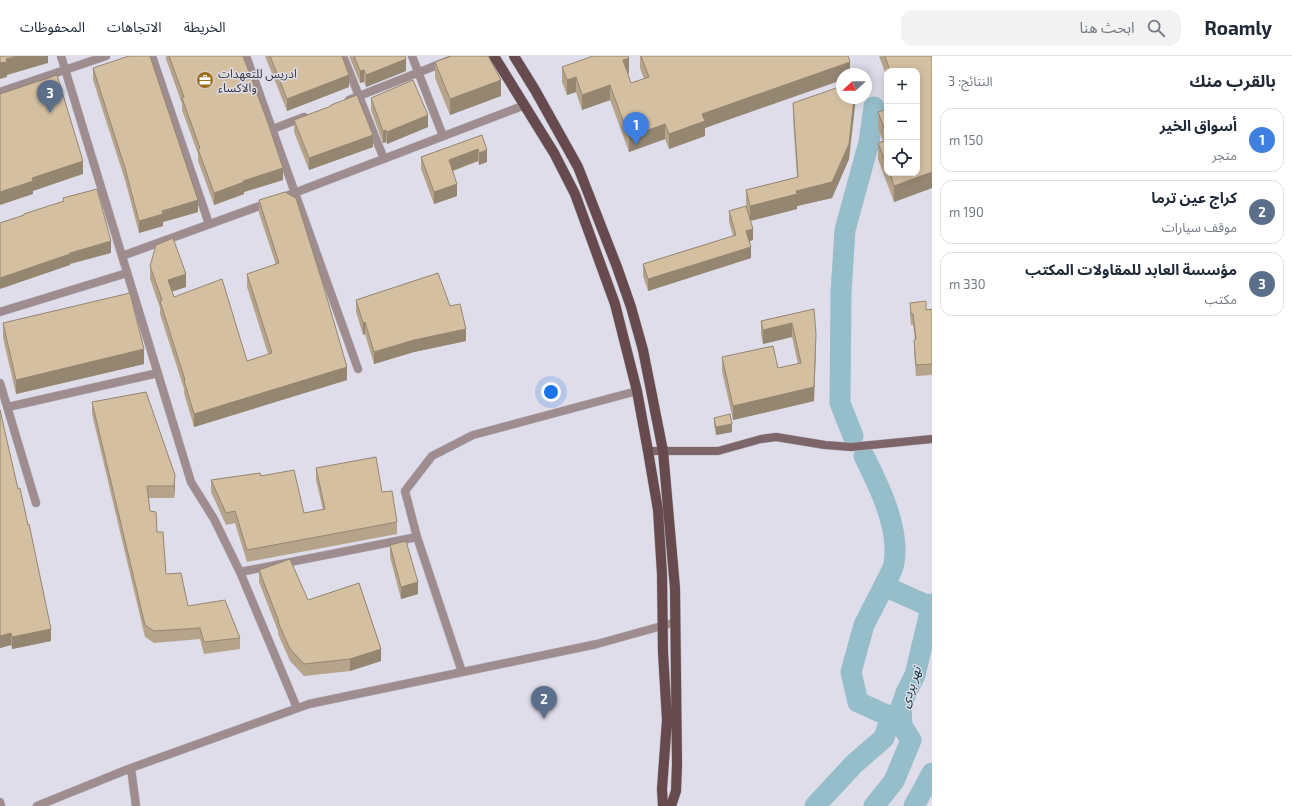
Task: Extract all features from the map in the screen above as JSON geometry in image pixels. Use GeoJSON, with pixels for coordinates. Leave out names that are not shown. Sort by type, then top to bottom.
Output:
{"type":"FeatureCollection","features":[{"type":"Feature","properties":{"kind":"main road"},"geometry":{"type":"LineString","coordinates":[[494,56],[566,173],[575,194],[615,304],[637,391],[658,510],[663,585],[662,626],[667,720],[662,806]]}},
{"type":"Feature","properties":{"kind":"main road"},"geometry":{"type":"LineString","coordinates":[[514,56],[575,160],[617,267],[643,350],[663,451],[675,588],[677,764],[676,790],[671,806]]}},
{"type":"Feature","properties":{"kind":"street"},"geometry":{"type":"LineString","coordinates":[[61,56],[98,191],[122,256],[191,482],[214,519],[240,572],[297,708]]}},
{"type":"Feature","properties":{"kind":"street"},"geometry":{"type":"LineString","coordinates":[[0,92],[106,56]]}},
{"type":"Feature","properties":{"kind":"street"},"geometry":{"type":"LineString","coordinates":[[152,56],[209,224]]}},
{"type":"Feature","properties":{"kind":"street"},"geometry":{"type":"LineString","coordinates":[[246,56],[296,192],[358,369]]}},
{"type":"Feature","properties":{"kind":"street"},"geometry":{"type":"LineString","coordinates":[[343,56],[384,159]]}},
{"type":"Feature","properties":{"kind":"street"},"geometry":{"type":"LineString","coordinates":[[412,56],[443,136]]}},
{"type":"Feature","properties":{"kind":"street"},"geometry":{"type":"LineString","coordinates":[[338,104],[460,56]]}},
{"type":"Feature","properties":{"kind":"street"},"geometry":{"type":"LineString","coordinates":[[122,256],[525,105]]}},
{"type":"Feature","properties":{"kind":"street"},"geometry":{"type":"LineString","coordinates":[[273,128],[309,115]]}},
{"type":"Feature","properties":{"kind":"street"},"geometry":{"type":"LineString","coordinates":[[0,312],[127,273]]}},
{"type":"Feature","properties":{"kind":"street"},"geometry":{"type":"LineString","coordinates":[[8,407],[158,373]]}},
{"type":"Feature","properties":{"kind":"street"},"geometry":{"type":"LineString","coordinates":[[0,383],[36,503]]}},
{"type":"Feature","properties":{"kind":"street"},"geometry":{"type":"LineString","coordinates":[[462,672],[417,537],[405,491],[432,456],[473,435],[637,391]]}},
{"type":"Feature","properties":{"kind":"street"},"geometry":{"type":"LineString","coordinates":[[648,451],[718,450],[761,439],[776,438],[825,445],[851,446],[932,439]]}},
{"type":"Feature","properties":{"kind":"street"},"geometry":{"type":"LineString","coordinates":[[240,572],[417,537]]}},
{"type":"Feature","properties":{"kind":"street"},"geometry":{"type":"LineString","coordinates":[[37,806],[131,768],[309,704],[597,644],[676,622]]}},
{"type":"Feature","properties":{"kind":"street"},"geometry":{"type":"LineString","coordinates":[[131,768],[136,806]]}},
{"type":"Feature","properties":{"kind":"street"},"geometry":{"type":"LineString","coordinates":[[0,802],[1,806]]}},
{"type":"Feature","properties":{"kind":"building"},"geometry":{"type":"Polygon","coordinates":[[[0,56],[18,56],[6,59],[7,62],[0,63],[0,56]]]}},
{"type":"Feature","properties":{"kind":"building"},"geometry":{"type":"Polygon","coordinates":[[[129,56],[150,56],[198,200],[162,211],[163,214],[139,221],[125,168],[93,68],[129,56]]]}},
{"type":"Feature","properties":{"kind":"building"},"geometry":{"type":"Polygon","coordinates":[[[169,56],[243,56],[283,168],[243,181],[244,182],[214,193],[198,149],[200,148],[169,56]]]}},
{"type":"Feature","properties":{"kind":"building"},"geometry":{"type":"Polygon","coordinates":[[[270,56],[342,56],[349,75],[287,99],[270,56]]]}},
{"type":"Feature","properties":{"kind":"building"},"geometry":{"type":"Polygon","coordinates":[[[354,56],[405,56],[406,59],[366,75],[364,70],[360,71],[354,56]]]}},
{"type":"Feature","properties":{"kind":"building"},"geometry":{"type":"Polygon","coordinates":[[[451,56],[488,56],[501,80],[450,99],[435,62],[451,56]]]}},
{"type":"Feature","properties":{"kind":"building"},"geometry":{"type":"Polygon","coordinates":[[[593,56],[628,56],[629,58],[623,60],[631,83],[649,77],[641,56],[848,56],[850,62],[702,114],[705,121],[669,134],[665,124],[629,137],[610,85],[582,95],[576,77],[567,80],[562,67],[593,56]]]}},
{"type":"Feature","properties":{"kind":"building"},"geometry":{"type":"Polygon","coordinates":[[[885,56],[932,56],[932,172],[894,186],[891,176],[920,176],[920,68],[889,68],[885,56]]]}},
{"type":"Feature","properties":{"kind":"building"},"geometry":{"type":"Polygon","coordinates":[[[57,75],[83,161],[32,178],[33,181],[0,192],[0,94],[57,75]]]}},
{"type":"Feature","properties":{"kind":"building"},"geometry":{"type":"Polygon","coordinates":[[[413,80],[428,115],[387,132],[386,130],[383,131],[371,98],[413,80]]]}},
{"type":"Feature","properties":{"kind":"building"},"geometry":{"type":"Polygon","coordinates":[[[836,88],[836,104],[853,104],[849,144],[832,182],[796,191],[797,194],[750,206],[746,190],[798,177],[793,103],[836,88]]]}},
{"type":"Feature","properties":{"kind":"building"},"geometry":{"type":"Polygon","coordinates":[[[357,95],[373,135],[309,158],[294,120],[357,95]]]}},
{"type":"Feature","properties":{"kind":"building"},"geometry":{"type":"Polygon","coordinates":[[[884,110],[884,128],[878,112],[884,110]]]}},
{"type":"Feature","properties":{"kind":"building"},"geometry":{"type":"Polygon","coordinates":[[[482,135],[487,150],[479,153],[478,149],[449,160],[457,184],[434,192],[421,157],[482,135]]]}},
{"type":"Feature","properties":{"kind":"building"},"geometry":{"type":"Polygon","coordinates":[[[884,141],[884,158],[878,143],[884,141]]]}},
{"type":"Feature","properties":{"kind":"building"},"geometry":{"type":"Polygon","coordinates":[[[97,189],[111,241],[70,253],[0,278],[0,223],[64,201],[63,198],[97,189]]]}},
{"type":"Feature","properties":{"kind":"building"},"geometry":{"type":"Polygon","coordinates":[[[285,192],[296,198],[347,367],[194,414],[160,301],[162,300],[150,266],[156,245],[173,238],[186,274],[168,280],[174,297],[222,279],[247,361],[272,353],[247,274],[279,263],[259,200],[285,192]]]}},
{"type":"Feature","properties":{"kind":"building"},"geometry":{"type":"Polygon","coordinates":[[[746,206],[753,229],[746,231],[751,247],[648,279],[643,264],[736,235],[729,211],[746,206]]]}},
{"type":"Feature","properties":{"kind":"building"},"geometry":{"type":"Polygon","coordinates":[[[438,273],[450,306],[460,304],[466,329],[414,340],[374,352],[365,322],[363,323],[356,300],[438,273]]]}},
{"type":"Feature","properties":{"kind":"building"},"geometry":{"type":"Polygon","coordinates":[[[130,293],[144,349],[16,380],[3,323],[130,293]]]}},
{"type":"Feature","properties":{"kind":"building"},"geometry":{"type":"Polygon","coordinates":[[[926,301],[926,310],[932,309],[932,364],[916,365],[914,340],[916,339],[910,303],[926,301]]]}},
{"type":"Feature","properties":{"kind":"building"},"geometry":{"type":"Polygon","coordinates":[[[814,309],[816,334],[814,387],[733,406],[722,357],[773,346],[778,368],[801,363],[792,323],[763,330],[761,321],[814,309]]]}},
{"type":"Feature","properties":{"kind":"building"},"geometry":{"type":"Polygon","coordinates":[[[146,392],[175,475],[174,486],[147,486],[150,511],[156,512],[157,532],[163,532],[166,574],[181,573],[188,606],[225,600],[240,638],[204,642],[200,628],[154,631],[145,625],[92,402],[146,392]]]}},
{"type":"Feature","properties":{"kind":"building"},"geometry":{"type":"Polygon","coordinates":[[[0,410],[18,489],[20,488],[28,525],[29,524],[51,629],[12,637],[11,633],[0,636],[0,410]]]}},
{"type":"Feature","properties":{"kind":"building"},"geometry":{"type":"Polygon","coordinates":[[[730,414],[732,424],[716,427],[714,418],[730,414]]]}},
{"type":"Feature","properties":{"kind":"building"},"geometry":{"type":"Polygon","coordinates":[[[376,457],[382,492],[392,491],[397,522],[247,550],[235,511],[226,513],[211,480],[260,473],[261,476],[294,470],[304,513],[325,509],[316,468],[376,457]]]}},
{"type":"Feature","properties":{"kind":"building"},"geometry":{"type":"Polygon","coordinates":[[[406,541],[418,582],[401,587],[390,545],[406,541]]]}},
{"type":"Feature","properties":{"kind":"building"},"geometry":{"type":"Polygon","coordinates":[[[290,559],[308,600],[359,583],[381,649],[350,659],[304,664],[290,649],[278,622],[259,570],[290,559]]]}},
{"type":"Feature","properties":{"kind":"waterway"},"geometry":{"type":"LineString","coordinates":[[853,436],[840,403],[841,293],[845,230],[869,142],[874,107]]}},
{"type":"Feature","properties":{"kind":"waterway"},"geometry":{"type":"LineString","coordinates":[[864,456],[882,494],[894,536],[894,563],[884,586]]}},
{"type":"Feature","properties":{"kind":"waterway"},"geometry":{"type":"LineString","coordinates":[[815,806],[854,764],[884,738],[891,717],[858,702],[851,672],[864,625],[884,586],[931,607]]}},
{"type":"Feature","properties":{"kind":"waterway","name":"نهر بردى"},"geometry":{"type":"LineString","coordinates":[[874,806],[894,781],[911,740],[902,726],[901,707],[915,675],[932,604]]}},
{"type":"Feature","properties":{"kind":"waterway","name":"نهر بردى"},"geometry":{"type":"LineString","coordinates":[[914,806],[932,773]]}},
{"type":"Feature","properties":{"kind":"place","name":"ادريس للتعهدات والاكساء"},"geometry":{"type":"Point","coordinates":[205,80]}},
{"type":"Feature","properties":{"kind":"place","name":"مؤسسة العابد للمقاولات المكتب"},"geometry":{"type":"Point","coordinates":[50,113]}},
{"type":"Feature","properties":{"kind":"place","name":"أسواق الخير"},"geometry":{"type":"Point","coordinates":[636,145]}},
{"type":"Feature","properties":{"kind":"place","name":"كراج عين ترما"},"geometry":{"type":"Point","coordinates":[544,719]}}]}
